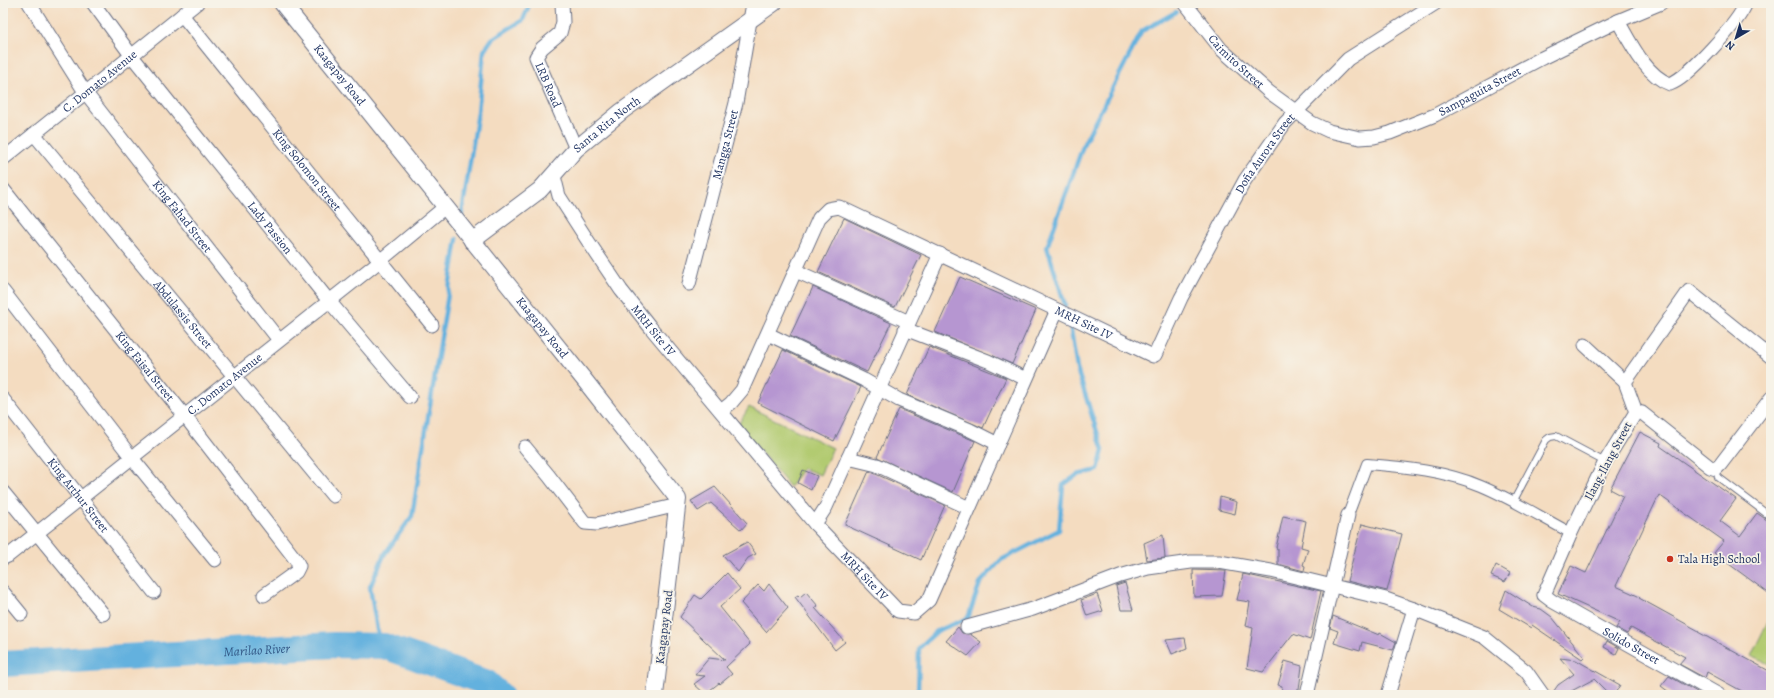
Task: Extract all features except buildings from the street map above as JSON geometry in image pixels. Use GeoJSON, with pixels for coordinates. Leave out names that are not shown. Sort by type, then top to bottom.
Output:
{"type":"FeatureCollection","features":[{"type":"Feature","properties":{"kind":"street","name":"King Fahad Street"},"geometry":{"type":"LineString","coordinates":[[29,3],[85,92],[279,340]]}},
{"type":"Feature","properties":{"kind":"street","name":"Lady Passion"},"geometry":{"type":"LineString","coordinates":[[93,3],[131,55],[329,301],[410,398]]}},
{"type":"Feature","properties":{"kind":"street","name":"C. Domato Avenue"},"geometry":{"type":"LineString","coordinates":[[3,160],[85,92],[197,3]]}},
{"type":"Feature","properties":{"kind":"street","name":"Kaagapay Road"},"geometry":{"type":"LineString","coordinates":[[282,3],[675,495],[678,504],[655,695]]}},
{"type":"Feature","properties":{"kind":"street","name":"LRB Road"},"geometry":{"type":"LineString","coordinates":[[562,3],[563,22],[560,33],[542,48],[536,57],[576,149]]}},
{"type":"Feature","properties":{"kind":"street","name":"Mangga Street"},"geometry":{"type":"LineString","coordinates":[[689,284],[736,103],[753,3]]}},
{"type":"Feature","properties":{"kind":"street","name":"Santa Rita North"},"geometry":{"type":"LineString","coordinates":[[472,241],[540,190],[554,176],[576,149],[622,111],[774,3]]}},
{"type":"Feature","properties":{"kind":"street","name":"Caimito Street"},"geometry":{"type":"LineString","coordinates":[[1185,3],[1221,50],[1294,112]]}},
{"type":"Feature","properties":{"kind":"street","name":"Doña Aurora Street"},"geometry":{"type":"LineString","coordinates":[[1154,356],[1181,298],[1245,180],[1265,149],[1294,112],[1348,59],[1436,3]]}},
{"type":"Feature","properties":{"kind":"street","name":"Sampaguita Street"},"geometry":{"type":"LineString","coordinates":[[1294,112],[1312,123],[1344,135],[1367,138],[1390,133],[1435,115],[1542,58],[1661,3]]}},
{"type":"Feature","properties":{"kind":"street"},"geometry":{"type":"LineString","coordinates":[[1618,22],[1640,59],[1658,78],[1670,84],[1677,81],[1695,65],[1737,19],[1746,3]]}},
{"type":"Feature","properties":{"kind":"street","name":"King Solomon Street"},"geometry":{"type":"LineString","coordinates":[[182,15],[432,325]]}},
{"type":"Feature","properties":{"kind":"street","name":"Abdulassis Street"},"geometry":{"type":"LineString","coordinates":[[34,134],[332,496]]}},
{"type":"Feature","properties":{"kind":"street","name":"MRH Site IV"},"geometry":{"type":"LineString","coordinates":[[554,176],[559,196],[621,290],[815,524],[898,611],[914,613],[929,600],[1057,310],[1154,356]]}},
{"type":"Feature","properties":{"kind":"street","name":"King Faisal Street"},"geometry":{"type":"LineString","coordinates":[[3,189],[184,415],[296,560],[299,566],[296,572],[264,595]]}},
{"type":"Feature","properties":{"kind":"street","name":"C. Domato Avenue"},"geometry":{"type":"LineString","coordinates":[[3,558],[8,556],[132,458],[184,415],[381,260],[445,207]]}},
{"type":"Feature","properties":{"kind":"street"},"geometry":{"type":"LineString","coordinates":[[721,412],[742,390],[819,218],[828,209],[839,208],[1057,310]]}},
{"type":"Feature","properties":{"kind":"street"},"geometry":{"type":"LineString","coordinates":[[815,524],[826,507],[940,254]]}},
{"type":"Feature","properties":{"kind":"street"},"geometry":{"type":"LineString","coordinates":[[796,272],[907,325],[1026,379]]}},
{"type":"Feature","properties":{"kind":"street"},"geometry":{"type":"LineString","coordinates":[[3,291],[132,458],[215,560]]}},
{"type":"Feature","properties":{"kind":"street"},"geometry":{"type":"LineString","coordinates":[[1626,382],[1690,291],[1771,357]]}},
{"type":"Feature","properties":{"kind":"street"},"geometry":{"type":"LineString","coordinates":[[768,334],[864,380],[899,400],[970,430],[998,444]]}},
{"type":"Feature","properties":{"kind":"street"},"geometry":{"type":"LineString","coordinates":[[1585,345],[1626,382],[1636,412]]}},
{"type":"Feature","properties":{"kind":"street"},"geometry":{"type":"LineString","coordinates":[[1716,469],[1771,398]]}},
{"type":"Feature","properties":{"kind":"street","name":"King Arthur Street"},"geometry":{"type":"LineString","coordinates":[[3,399],[154,592]]}},
{"type":"Feature","properties":{"kind":"street","name":"Ilang-Ilang Street"},"geometry":{"type":"LineString","coordinates":[[1544,595],[1571,533],[1605,462],[1636,412],[1642,413],[1710,467],[1716,469]]}},
{"type":"Feature","properties":{"kind":"street"},"geometry":{"type":"LineString","coordinates":[[525,447],[585,523],[596,524],[678,504]]}},
{"type":"Feature","properties":{"kind":"street"},"geometry":{"type":"LineString","coordinates":[[848,458],[877,465],[969,508]]}},
{"type":"Feature","properties":{"kind":"street"},"geometry":{"type":"LineString","coordinates":[[1307,695],[1348,515],[1367,464],[1423,470],[1455,477],[1480,485],[1571,533]]}},
{"type":"Feature","properties":{"kind":"street"},"geometry":{"type":"LineString","coordinates":[[3,492],[102,614]]}},
{"type":"Feature","properties":{"kind":"street"},"geometry":{"type":"LineString","coordinates":[[968,627],[1033,609],[1120,576],[1168,564],[1218,562],[1271,571],[1386,599],[1484,637],[1526,671],[1543,695]]}},
{"type":"Feature","properties":{"kind":"street"},"geometry":{"type":"LineString","coordinates":[[3,592],[21,614]]}},
{"type":"Feature","properties":{"kind":"street","name":"Solido Street"},"geometry":{"type":"LineString","coordinates":[[1544,595],[1710,693]]}},
{"type":"Feature","properties":{"kind":"street"},"geometry":{"type":"LineString","coordinates":[[1388,695],[1414,609]]}},
{"type":"Feature","properties":{"kind":"lane"},"geometry":{"type":"LineString","coordinates":[[1513,502],[1546,440],[1550,437],[1556,436],[1605,462]]}},
{"type":"Feature","properties":{"kind":"lane"},"geometry":{"type":"LineString","coordinates":[[1716,469],[1718,477],[1771,517]]}},
{"type":"Feature","properties":{"kind":"green space"},"geometry":{"type":"Polygon","coordinates":[[[749,407],[833,448],[820,475],[803,468],[790,487],[738,425],[749,407]]]}},
{"type":"Feature","properties":{"kind":"green space"},"geometry":{"type":"Polygon","coordinates":[[[1771,615],[1771,665],[1751,656],[1771,615]]]}},
{"type":"Feature","properties":{"kind":"waterway"},"geometry":{"type":"LineString","coordinates":[[461,219],[478,112],[484,51],[492,39],[523,20],[530,3]]}},
{"type":"Feature","properties":{"kind":"waterway"},"geometry":{"type":"LineString","coordinates":[[1065,305],[1047,247],[1084,143],[1142,31],[1176,12]]}},
{"type":"Feature","properties":{"kind":"waterway"},"geometry":{"type":"LineString","coordinates":[[384,646],[377,630],[370,587],[384,555],[412,516],[457,239]]}},
{"type":"Feature","properties":{"kind":"waterway"},"geometry":{"type":"LineString","coordinates":[[918,695],[919,648],[937,631],[968,618],[980,583],[1001,560],[1059,530],[1063,485],[1077,475],[1098,470],[1103,450],[1077,369],[1070,324]]}},
{"type":"Feature","properties":{"kind":"waterway","name":"Marilao River"},"geometry":{"type":"LineString","coordinates":[[3,664],[334,645],[384,646],[487,683],[500,695]]}},
{"type":"Feature","properties":{"kind":"place","name":"Tala High School"},"geometry":{"type":"Point","coordinates":[1670,559]}}]}
